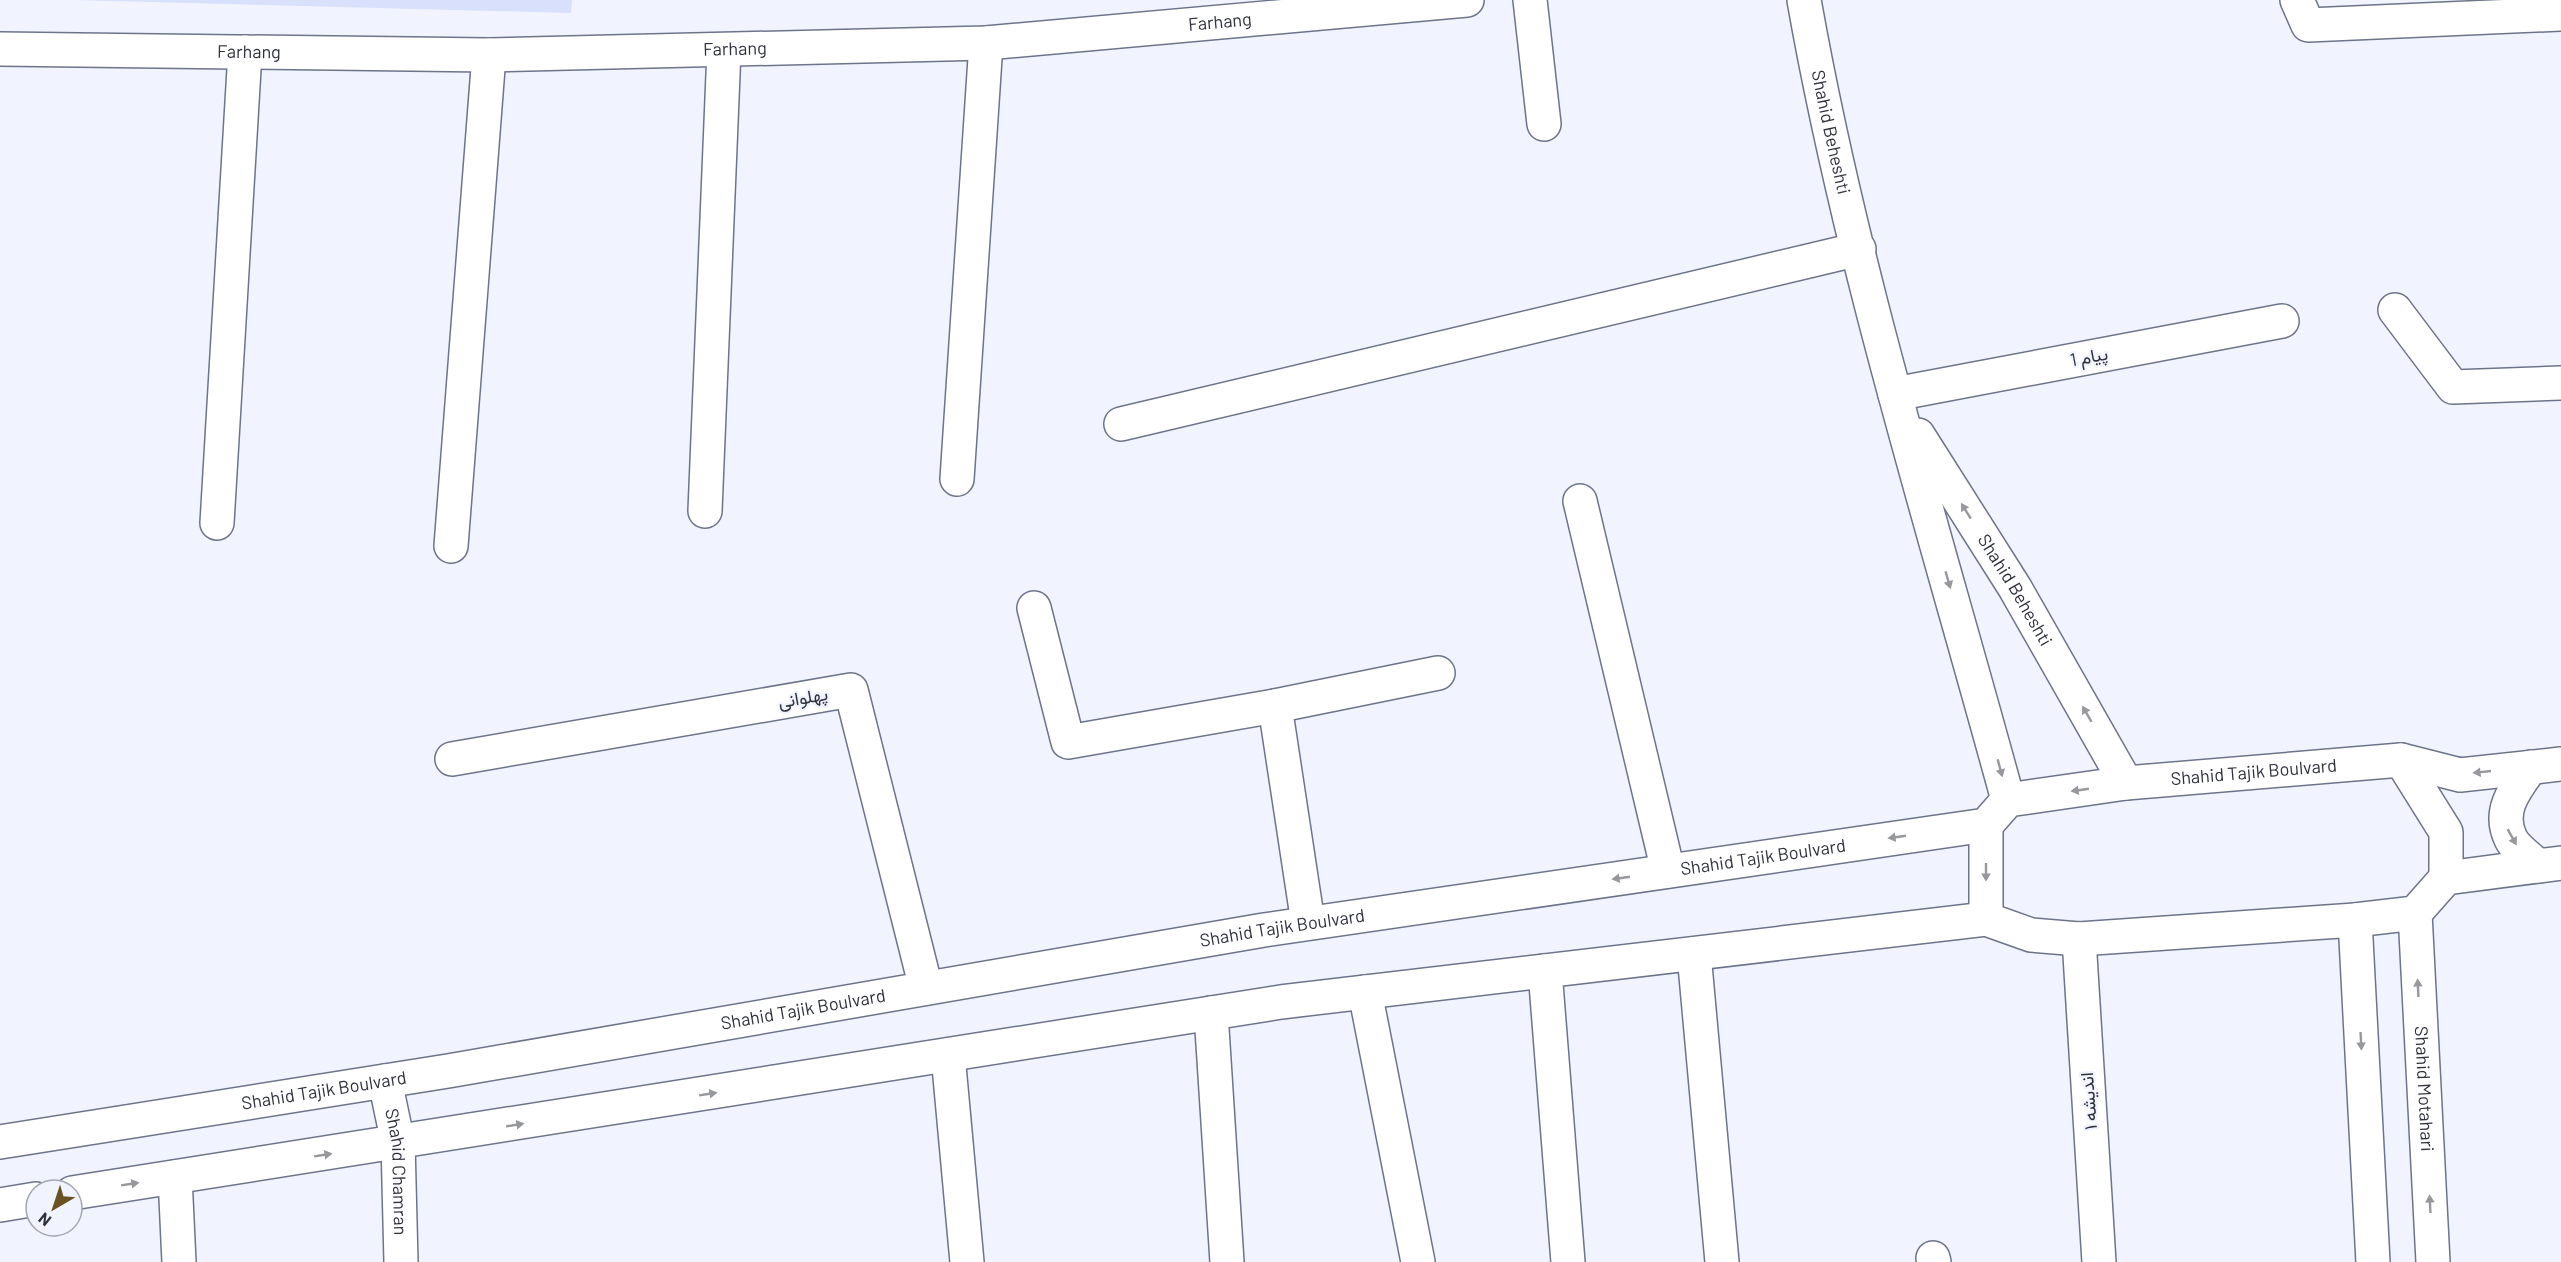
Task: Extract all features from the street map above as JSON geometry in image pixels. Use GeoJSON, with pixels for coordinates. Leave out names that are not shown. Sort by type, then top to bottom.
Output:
{"type":"FeatureCollection","features":[{"type":"Feature","properties":{"kind":"street","name":"Farhang"},"geometry":{"type":"LineString","coordinates":[[0,49],[489,55],[986,44],[1317,7],[1467,0]]}},
{"type":"Feature","properties":{"kind":"street"},"geometry":{"type":"LineString","coordinates":[[1530,0],[1544,124]]}},
{"type":"Feature","properties":{"kind":"street","name":"Shahid Beheshti"},"geometry":{"type":"LineString","coordinates":[[1804,0],[1822,101],[1896,398],[2008,801]]}},
{"type":"Feature","properties":{"kind":"street"},"geometry":{"type":"LineString","coordinates":[[2297,0],[2308,25],[2561,14]]}},
{"type":"Feature","properties":{"kind":"street"},"geometry":{"type":"LineString","coordinates":[[957,478],[986,44]]}},
{"type":"Feature","properties":{"kind":"street"},"geometry":{"type":"LineString","coordinates":[[705,511],[724,50]]}},
{"type":"Feature","properties":{"kind":"street"},"geometry":{"type":"LineString","coordinates":[[217,523],[245,52]]}},
{"type":"Feature","properties":{"kind":"street"},"geometry":{"type":"LineString","coordinates":[[451,546],[489,55]]}},
{"type":"Feature","properties":{"kind":"street"},"geometry":{"type":"LineString","coordinates":[[1121,424],[1859,249]]}},
{"type":"Feature","properties":{"kind":"street"},"geometry":{"type":"LineString","coordinates":[[2395,310],[2453,387],[2561,383]]}},
{"type":"Feature","properties":{"kind":"street","name":"پیام 1"},"geometry":{"type":"LineString","coordinates":[[1896,398],[2282,321]]}},
{"type":"Feature","properties":{"kind":"street","name":"Shahid Beheshti"},"geometry":{"type":"LineString","coordinates":[[1896,398],[2015,588],[2126,783]]}},
{"type":"Feature","properties":{"kind":"street"},"geometry":{"type":"LineString","coordinates":[[1580,501],[1668,871]]}},
{"type":"Feature","properties":{"kind":"street"},"geometry":{"type":"LineString","coordinates":[[1034,608],[1068,742],[1275,706],[1438,673]]}},
{"type":"Feature","properties":{"kind":"street","name":"پهلوانی"},"geometry":{"type":"LineString","coordinates":[[452,759],[851,690],[926,988]]}},
{"type":"Feature","properties":{"kind":"street"},"geometry":{"type":"LineString","coordinates":[[1275,706],[1308,923]]}},
{"type":"Feature","properties":{"kind":"street"},"geometry":{"type":"LineString","coordinates":[[84,1191],[1211,1013],[1365,992],[1986,919],[2031,935],[2079,939],[2415,914],[2446,878],[2446,832],[2401,760]]}},
{"type":"Feature","properties":{"kind":"street","name":"Shahid Tajik Boulvard"},"geometry":{"type":"LineString","coordinates":[[2008,801],[2126,783],[2401,760],[2460,775],[2546,765]]}},
{"type":"Feature","properties":{"kind":"street"},"geometry":{"type":"LineString","coordinates":[[2546,765],[2511,795],[2505,819],[2512,841],[2549,865]]}},
{"type":"Feature","properties":{"kind":"street"},"geometry":{"type":"LineString","coordinates":[[1986,919],[1986,825],[2008,801]]}},
{"type":"Feature","properties":{"kind":"street","name":"Shahid Tajik Boulvard"},"geometry":{"type":"LineString","coordinates":[[0,1142],[385,1081],[1308,923],[1986,825]]}},
{"type":"Feature","properties":{"kind":"street"},"geometry":{"type":"LineString","coordinates":[[2446,878],[2549,865]]}},
{"type":"Feature","properties":{"kind":"street","name":"Shahid Motahari"},"geometry":{"type":"LineString","coordinates":[[2415,914],[2433,1262]]}},
{"type":"Feature","properties":{"kind":"street"},"geometry":{"type":"LineString","coordinates":[[2355,920],[2373,1262]]}},
{"type":"Feature","properties":{"kind":"street","name":"اندیشه ۱"},"geometry":{"type":"LineString","coordinates":[[2079,939],[2099,1262]]}},
{"type":"Feature","properties":{"kind":"street"},"geometry":{"type":"LineString","coordinates":[[1694,954],[1722,1262]]}},
{"type":"Feature","properties":{"kind":"street"},"geometry":{"type":"LineString","coordinates":[[1545,971],[1568,1262]]}},
{"type":"Feature","properties":{"kind":"street"},"geometry":{"type":"LineString","coordinates":[[1365,992],[1418,1262]]}},
{"type":"Feature","properties":{"kind":"street"},"geometry":{"type":"LineString","coordinates":[[1211,1013],[1227,1262]]}},
{"type":"Feature","properties":{"kind":"street"},"geometry":{"type":"LineString","coordinates":[[948,1055],[968,1262]]}},
{"type":"Feature","properties":{"kind":"street","name":"Shahid Chamran"},"geometry":{"type":"LineString","coordinates":[[385,1081],[398,1143],[400,1262]]}},
{"type":"Feature","properties":{"kind":"street"},"geometry":{"type":"LineString","coordinates":[[176,1177],[179,1262]]}},
{"type":"Feature","properties":{"kind":"street"},"geometry":{"type":"LineString","coordinates":[[0,1205],[24,1201]]}},
{"type":"Feature","properties":{"kind":"shaded area"},"geometry":{"type":"Polygon","coordinates":[[[74,0],[572,0],[571,13],[74,0]]]}}]}
